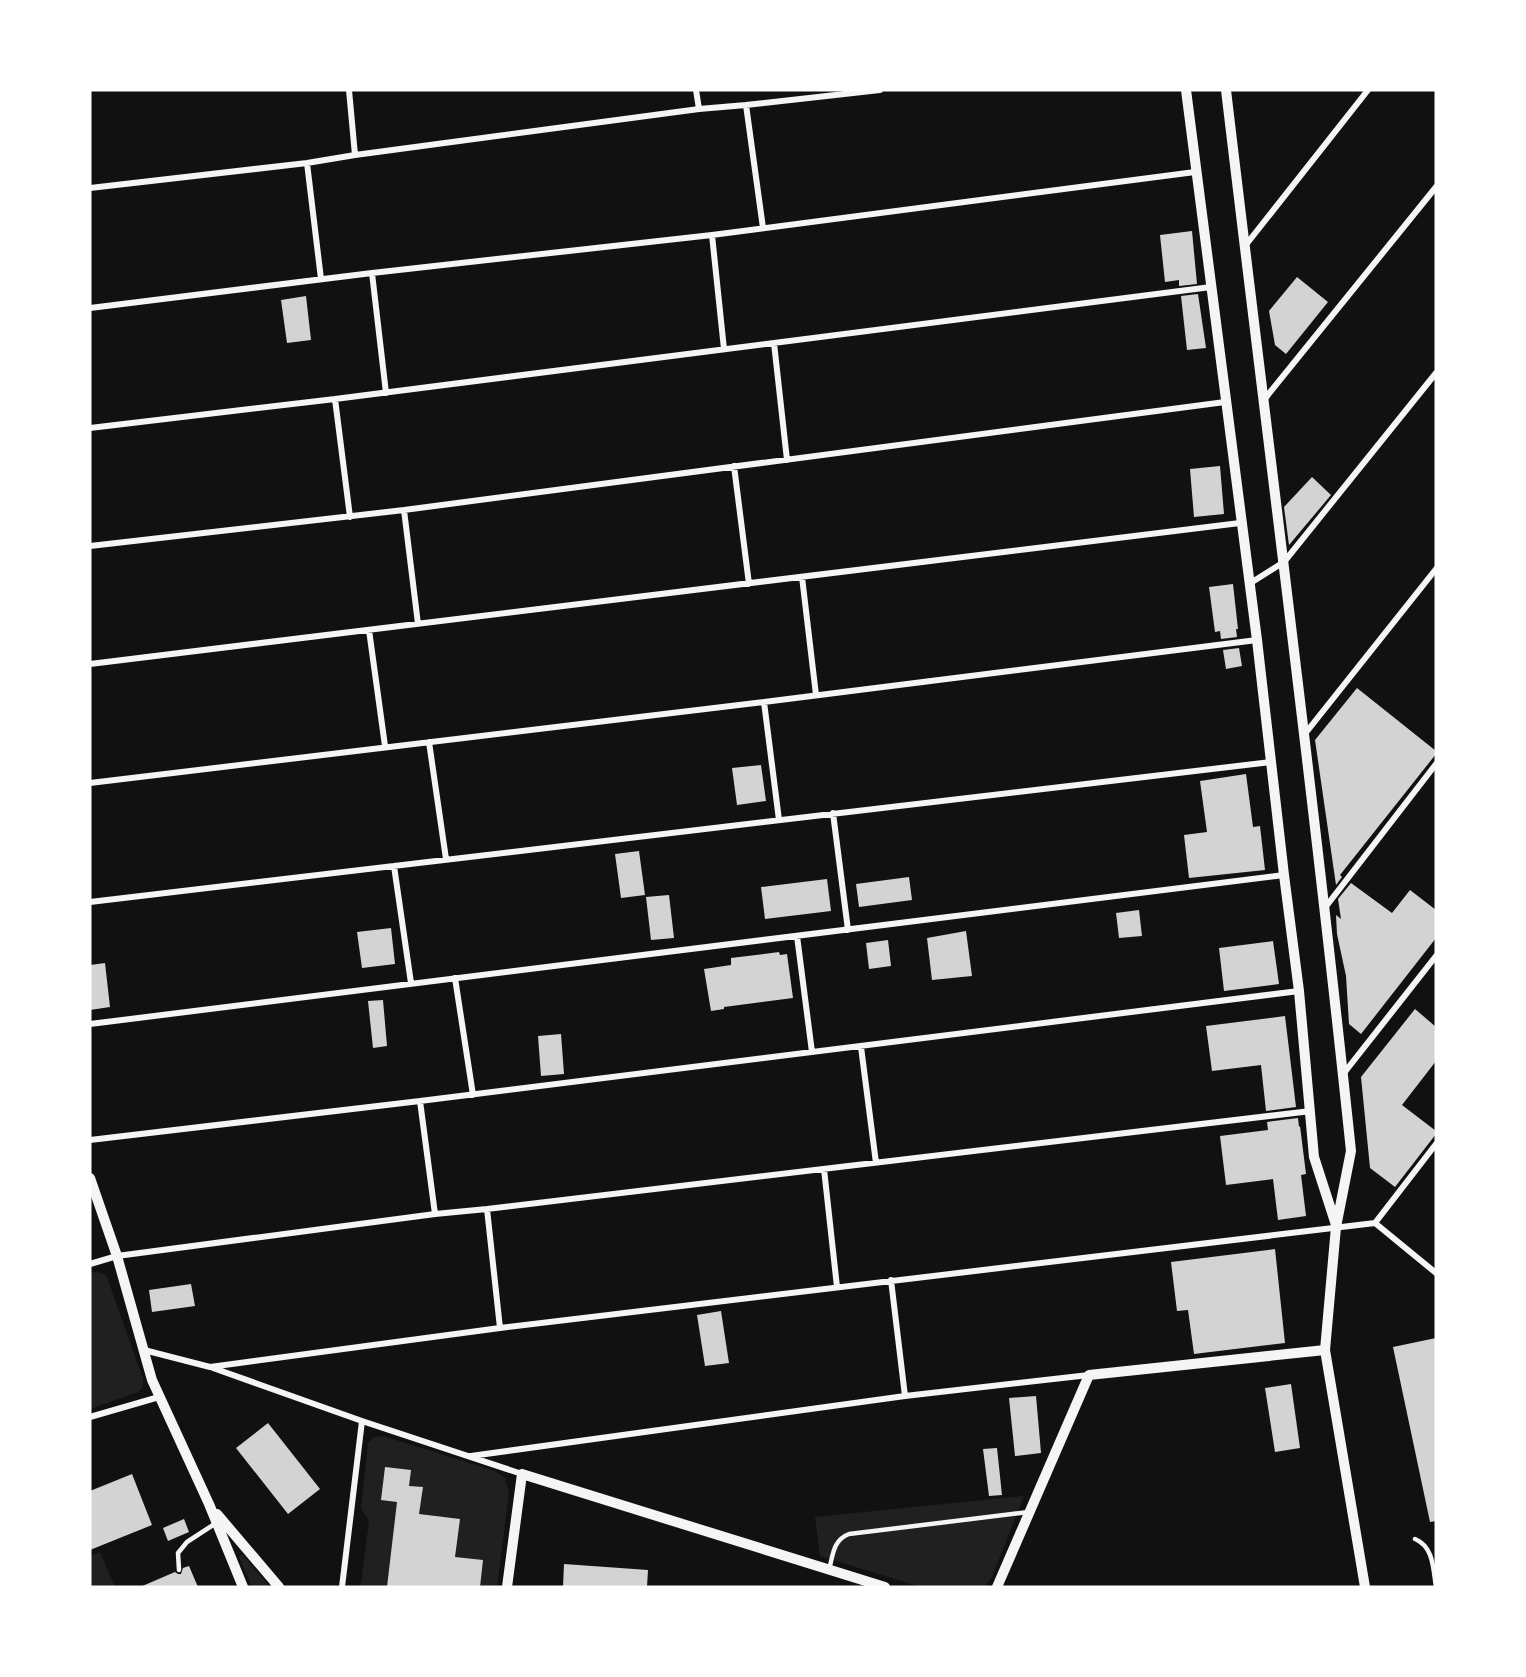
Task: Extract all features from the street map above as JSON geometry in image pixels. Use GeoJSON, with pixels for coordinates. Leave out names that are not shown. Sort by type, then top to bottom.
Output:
{"type":"FeatureCollection","features":[{"type":"Feature","properties":{"kind":"street"},"geometry":{"type":"LineString","coordinates":[[349,90],[355,155]]}},
{"type":"Feature","properties":{"kind":"street"},"geometry":{"type":"LineString","coordinates":[[696,90],[699,109]]}},
{"type":"Feature","properties":{"kind":"street"},"geometry":{"type":"LineString","coordinates":[[90,188],[306,163],[699,109],[879,90]]}},
{"type":"Feature","properties":{"kind":"street"},"geometry":{"type":"LineString","coordinates":[[1186,90],[1240,524],[1257,640],[1299,991],[1314,1157],[1336,1227]]}},
{"type":"Feature","properties":{"kind":"street"},"geometry":{"type":"LineString","coordinates":[[1226,90],[1284,562],[1351,1151],[1336,1227],[1325,1350],[1365,1587]]}},
{"type":"Feature","properties":{"kind":"street"},"geometry":{"type":"LineString","coordinates":[[1244,247],[1368,90]]}},
{"type":"Feature","properties":{"kind":"street"},"geometry":{"type":"LineString","coordinates":[[746,105],[763,228]]}},
{"type":"Feature","properties":{"kind":"street"},"geometry":{"type":"LineString","coordinates":[[306,163],[321,279]]}},
{"type":"Feature","properties":{"kind":"street"},"geometry":{"type":"LineString","coordinates":[[90,308],[372,273],[712,235],[1195,172]]}},
{"type":"Feature","properties":{"kind":"street"},"geometry":{"type":"LineString","coordinates":[[1263,402],[1436,187]]}},
{"type":"Feature","properties":{"kind":"street"},"geometry":{"type":"LineString","coordinates":[[712,235],[724,349]]}},
{"type":"Feature","properties":{"kind":"street"},"geometry":{"type":"LineString","coordinates":[[372,273],[386,393]]}},
{"type":"Feature","properties":{"kind":"street"},"geometry":{"type":"LineString","coordinates":[[90,428],[386,393],[1212,287]]}},
{"type":"Feature","properties":{"kind":"street"},"geometry":{"type":"LineString","coordinates":[[774,343],[787,460]]}},
{"type":"Feature","properties":{"kind":"street"},"geometry":{"type":"LineString","coordinates":[[1249,584],[1284,562],[1436,373]]}},
{"type":"Feature","properties":{"kind":"street"},"geometry":{"type":"LineString","coordinates":[[335,399],[350,517]]}},
{"type":"Feature","properties":{"kind":"street"},"geometry":{"type":"LineString","coordinates":[[90,546],[350,517],[1226,402]]}},
{"type":"Feature","properties":{"kind":"street"},"geometry":{"type":"LineString","coordinates":[[734,466],[749,584]]}},
{"type":"Feature","properties":{"kind":"street"},"geometry":{"type":"LineString","coordinates":[[404,510],[418,624]]}},
{"type":"Feature","properties":{"kind":"street"},"geometry":{"type":"LineString","coordinates":[[90,664],[1240,524]]}},
{"type":"Feature","properties":{"kind":"street"},"geometry":{"type":"LineString","coordinates":[[1304,736],[1436,569]]}},
{"type":"Feature","properties":{"kind":"street"},"geometry":{"type":"LineString","coordinates":[[802,578],[816,695]]}},
{"type":"Feature","properties":{"kind":"street"},"geometry":{"type":"LineString","coordinates":[[369,630],[385,746]]}},
{"type":"Feature","properties":{"kind":"street"},"geometry":{"type":"LineString","coordinates":[[90,783],[1257,640]]}},
{"type":"Feature","properties":{"kind":"street"},"geometry":{"type":"LineString","coordinates":[[764,702],[779,820]]}},
{"type":"Feature","properties":{"kind":"street"},"geometry":{"type":"LineString","coordinates":[[429,742],[446,859]]}},
{"type":"Feature","properties":{"kind":"street"},"geometry":{"type":"LineString","coordinates":[[90,902],[1271,762]]}},
{"type":"Feature","properties":{"kind":"street"},"geometry":{"type":"LineString","coordinates":[[1323,909],[1436,764]]}},
{"type":"Feature","properties":{"kind":"street"},"geometry":{"type":"LineString","coordinates":[[833,813],[848,930]]}},
{"type":"Feature","properties":{"kind":"street"},"geometry":{"type":"LineString","coordinates":[[394,866],[411,983]]}},
{"type":"Feature","properties":{"kind":"street"},"geometry":{"type":"LineString","coordinates":[[90,1024],[1284,875]]}},
{"type":"Feature","properties":{"kind":"street"},"geometry":{"type":"LineString","coordinates":[[797,936],[812,1052]]}},
{"type":"Feature","properties":{"kind":"street"},"geometry":{"type":"LineString","coordinates":[[1343,1075],[1436,956]]}},
{"type":"Feature","properties":{"kind":"street"},"geometry":{"type":"LineString","coordinates":[[455,978],[473,1095]]}},
{"type":"Feature","properties":{"kind":"street"},"geometry":{"type":"LineString","coordinates":[[90,1140],[473,1095],[1299,991]]}},
{"type":"Feature","properties":{"kind":"street"},"geometry":{"type":"LineString","coordinates":[[861,1047],[876,1163]]}},
{"type":"Feature","properties":{"kind":"street"},"geometry":{"type":"LineString","coordinates":[[420,1101],[435,1214]]}},
{"type":"Feature","properties":{"kind":"street"},"geometry":{"type":"LineString","coordinates":[[90,1264],[117,1256],[435,1214],[1311,1111]]}},
{"type":"Feature","properties":{"kind":"street"},"geometry":{"type":"LineString","coordinates":[[1374,1223],[1436,1144]]}},
{"type":"Feature","properties":{"kind":"street"},"geometry":{"type":"LineString","coordinates":[[824,1170],[837,1287]]}},
{"type":"Feature","properties":{"kind":"street"},"geometry":{"type":"LineString","coordinates":[[90,1178],[117,1256],[152,1380],[209,1504],[243,1587]]}},
{"type":"Feature","properties":{"kind":"street"},"geometry":{"type":"LineString","coordinates":[[487,1209],[500,1328]]}},
{"type":"Feature","properties":{"kind":"street"},"geometry":{"type":"LineString","coordinates":[[210,1367],[500,1328],[1374,1223],[1436,1273]]}},
{"type":"Feature","properties":{"kind":"street"},"geometry":{"type":"LineString","coordinates":[[891,1280],[905,1396]]}},
{"type":"Feature","properties":{"kind":"street"},"geometry":{"type":"LineString","coordinates":[[144,1350],[210,1367],[522,1474],[885,1587]]}},
{"type":"Feature","properties":{"kind":"street"},"geometry":{"type":"LineString","coordinates":[[471,1456],[905,1396],[1325,1350]]}},
{"type":"Feature","properties":{"kind":"street"},"geometry":{"type":"LineString","coordinates":[[997,1587],[1089,1375]]}},
{"type":"Feature","properties":{"kind":"street"},"geometry":{"type":"LineString","coordinates":[[90,1417],[159,1397]]}},
{"type":"Feature","properties":{"kind":"street"},"geometry":{"type":"LineString","coordinates":[[342,1587],[362,1421]]}},
{"type":"Feature","properties":{"kind":"street"},"geometry":{"type":"LineString","coordinates":[[507,1587],[522,1474]]}},
{"type":"Feature","properties":{"kind":"street"},"geometry":{"type":"LineString","coordinates":[[209,1504],[279,1587]]}},
{"type":"Feature","properties":{"kind":"lane"},"geometry":{"type":"LineString","coordinates":[[829,1570],[834,1548],[842,1536],[1030,1512]]}},
{"type":"Feature","properties":{"kind":"lane"},"geometry":{"type":"LineString","coordinates":[[179,1570],[178,1553],[187,1542],[217,1523]]}},
{"type":"Feature","properties":{"kind":"lane"},"geometry":{"type":"LineString","coordinates":[[1415,1539],[1422,1542],[1429,1550],[1436,1587]]}},
{"type":"Feature","properties":{"kind":"shaded area"},"geometry":{"type":"Polygon","coordinates":[[[97,1272],[107,1277],[143,1379],[143,1387],[138,1392],[90,1409],[90,1273],[97,1272]]]}},
{"type":"Feature","properties":{"kind":"shaded area"},"geometry":{"type":"Polygon","coordinates":[[[383,1436],[495,1471],[505,1478],[509,1492],[497,1587],[357,1587],[361,1583],[369,1521],[361,1508],[368,1443],[374,1437],[383,1436]]]}},
{"type":"Feature","properties":{"kind":"shaded area"},"geometry":{"type":"Polygon","coordinates":[[[1024,1496],[992,1577],[984,1587],[921,1587],[820,1556],[815,1517],[1024,1496]]]}},
{"type":"Feature","properties":{"kind":"shaded area"},"geometry":{"type":"Polygon","coordinates":[[[100,1552],[115,1587],[90,1587],[90,1556],[100,1552]]]}},
{"type":"Feature","properties":{"kind":"shaded area"},"geometry":{"type":"Polygon","coordinates":[[[242,1554],[270,1587],[252,1587],[239,1557],[242,1554]]]}},
{"type":"Feature","properties":{"kind":"building"},"geometry":{"type":"Polygon","coordinates":[[[1192,231],[1197,284],[1179,286],[1179,280],[1165,282],[1160,235],[1192,231]]]}},
{"type":"Feature","properties":{"kind":"building"},"geometry":{"type":"Polygon","coordinates":[[[1297,277],[1328,302],[1286,354],[1275,345],[1269,311],[1297,277]]]}},
{"type":"Feature","properties":{"kind":"building"},"geometry":{"type":"Polygon","coordinates":[[[1198,294],[1206,348],[1187,350],[1181,296],[1198,294]]]}},
{"type":"Feature","properties":{"kind":"building"},"geometry":{"type":"Polygon","coordinates":[[[306,296],[311,340],[287,343],[281,300],[306,296]]]}},
{"type":"Feature","properties":{"kind":"building"},"geometry":{"type":"Polygon","coordinates":[[[1220,466],[1224,514],[1194,517],[1190,469],[1220,466]]]}},
{"type":"Feature","properties":{"kind":"building"},"geometry":{"type":"Polygon","coordinates":[[[1312,477],[1331,495],[1289,545],[1284,507],[1312,477]]]}},
{"type":"Feature","properties":{"kind":"building"},"geometry":{"type":"Polygon","coordinates":[[[1233,584],[1237,637],[1221,639],[1220,631],[1215,632],[1209,587],[1233,584]]]}},
{"type":"Feature","properties":{"kind":"building"},"geometry":{"type":"Polygon","coordinates":[[[1239,648],[1242,666],[1226,669],[1223,650],[1239,648]]]}},
{"type":"Feature","properties":{"kind":"building"},"geometry":{"type":"Polygon","coordinates":[[[1357,688],[1436,751],[1436,754],[1340,875],[1342,877],[1336,885],[1315,740],[1357,688]]]}},
{"type":"Feature","properties":{"kind":"building"},"geometry":{"type":"Polygon","coordinates":[[[761,765],[766,801],[737,805],[732,768],[761,765]]]}},
{"type":"Feature","properties":{"kind":"building"},"geometry":{"type":"Polygon","coordinates":[[[1246,774],[1253,827],[1260,826],[1265,870],[1189,878],[1184,835],[1207,832],[1200,781],[1246,774]]]}},
{"type":"Feature","properties":{"kind":"building"},"geometry":{"type":"Polygon","coordinates":[[[639,851],[645,895],[621,898],[615,854],[639,851]]]}},
{"type":"Feature","properties":{"kind":"building"},"geometry":{"type":"Polygon","coordinates":[[[909,877],[912,900],[859,907],[856,884],[909,877]]]}},
{"type":"Feature","properties":{"kind":"building"},"geometry":{"type":"Polygon","coordinates":[[[827,879],[831,911],[765,919],[761,887],[827,879]]]}},
{"type":"Feature","properties":{"kind":"building"},"geometry":{"type":"Polygon","coordinates":[[[1351,883],[1392,913],[1410,890],[1436,910],[1436,938],[1361,1034],[1349,1024],[1346,976],[1337,934],[1336,915],[1341,919],[1338,899],[1351,883]]]}},
{"type":"Feature","properties":{"kind":"building"},"geometry":{"type":"Polygon","coordinates":[[[669,895],[674,938],[651,940],[646,897],[669,895]]]}},
{"type":"Feature","properties":{"kind":"building"},"geometry":{"type":"Polygon","coordinates":[[[1139,910],[1142,936],[1119,938],[1116,913],[1139,910]]]}},
{"type":"Feature","properties":{"kind":"building"},"geometry":{"type":"Polygon","coordinates":[[[391,928],[395,964],[362,968],[357,932],[391,928]]]}},
{"type":"Feature","properties":{"kind":"building"},"geometry":{"type":"Polygon","coordinates":[[[966,931],[972,976],[932,980],[927,938],[966,931]]]}},
{"type":"Feature","properties":{"kind":"building"},"geometry":{"type":"Polygon","coordinates":[[[888,940],[891,966],[869,969],[866,943],[888,940]]]}},
{"type":"Feature","properties":{"kind":"building"},"geometry":{"type":"Polygon","coordinates":[[[1273,941],[1279,984],[1224,991],[1219,948],[1273,941]]]}},
{"type":"Feature","properties":{"kind":"building"},"geometry":{"type":"Polygon","coordinates":[[[779,952],[780,955],[787,954],[793,998],[724,1007],[724,1009],[711,1011],[704,969],[731,965],[731,958],[779,952]]]}},
{"type":"Feature","properties":{"kind":"building"},"geometry":{"type":"Polygon","coordinates":[[[105,963],[110,1007],[90,1010],[90,965],[105,963]]]}},
{"type":"Feature","properties":{"kind":"building"},"geometry":{"type":"Polygon","coordinates":[[[383,1000],[387,1046],[373,1048],[368,1001],[383,1000]]]}},
{"type":"Feature","properties":{"kind":"building"},"geometry":{"type":"Polygon","coordinates":[[[1415,1009],[1436,1027],[1436,1061],[1402,1105],[1436,1131],[1436,1134],[1395,1187],[1370,1168],[1361,1077],[1415,1009]]]}},
{"type":"Feature","properties":{"kind":"building"},"geometry":{"type":"Polygon","coordinates":[[[1285,1016],[1296,1107],[1266,1111],[1261,1065],[1212,1071],[1206,1026],[1285,1016]]]}},
{"type":"Feature","properties":{"kind":"building"},"geometry":{"type":"Polygon","coordinates":[[[561,1034],[564,1074],[541,1076],[538,1036],[561,1034]]]}},
{"type":"Feature","properties":{"kind":"building"},"geometry":{"type":"Polygon","coordinates":[[[1298,1118],[1306,1174],[1301,1175],[1306,1216],[1278,1220],[1273,1179],[1226,1185],[1220,1136],[1268,1130],[1267,1122],[1298,1118]]]}},
{"type":"Feature","properties":{"kind":"building"},"geometry":{"type":"Polygon","coordinates":[[[1275,1249],[1285,1343],[1194,1354],[1188,1310],[1177,1311],[1171,1262],[1275,1249]]]}},
{"type":"Feature","properties":{"kind":"building"},"geometry":{"type":"Polygon","coordinates":[[[191,1284],[195,1306],[152,1312],[149,1290],[191,1284]]]}},
{"type":"Feature","properties":{"kind":"building"},"geometry":{"type":"Polygon","coordinates":[[[721,1311],[729,1363],[705,1366],[697,1315],[721,1311]]]}},
{"type":"Feature","properties":{"kind":"building"},"geometry":{"type":"Polygon","coordinates":[[[1436,1338],[1436,1521],[1430,1522],[1393,1347],[1436,1338]]]}},
{"type":"Feature","properties":{"kind":"building"},"geometry":{"type":"Polygon","coordinates":[[[1291,1384],[1300,1448],[1275,1452],[1265,1388],[1291,1384]]]}},
{"type":"Feature","properties":{"kind":"building"},"geometry":{"type":"Polygon","coordinates":[[[1036,1396],[1041,1453],[1015,1456],[1009,1398],[1036,1396]]]}},
{"type":"Feature","properties":{"kind":"building"},"geometry":{"type":"Polygon","coordinates":[[[268,1423],[320,1489],[288,1514],[236,1448],[268,1423]]]}},
{"type":"Feature","properties":{"kind":"building"},"geometry":{"type":"Polygon","coordinates":[[[997,1448],[1002,1495],[989,1496],[983,1449],[997,1448]]]}},
{"type":"Feature","properties":{"kind":"building"},"geometry":{"type":"Polygon","coordinates":[[[385,1467],[411,1470],[409,1486],[423,1487],[419,1514],[460,1519],[455,1557],[483,1560],[480,1587],[387,1587],[397,1502],[381,1500],[385,1467]]]}},
{"type":"Feature","properties":{"kind":"building"},"geometry":{"type":"Polygon","coordinates":[[[132,1474],[152,1525],[90,1550],[90,1491],[132,1474]]]}},
{"type":"Feature","properties":{"kind":"building"},"geometry":{"type":"Polygon","coordinates":[[[184,1519],[189,1532],[168,1541],[163,1528],[184,1519]]]}},
{"type":"Feature","properties":{"kind":"building"},"geometry":{"type":"Polygon","coordinates":[[[564,1564],[648,1570],[647,1587],[563,1587],[564,1564]]]}},
{"type":"Feature","properties":{"kind":"building"},"geometry":{"type":"Polygon","coordinates":[[[189,1566],[198,1587],[140,1587],[175,1572],[181,1574],[183,1568],[189,1566]]]}}]}
